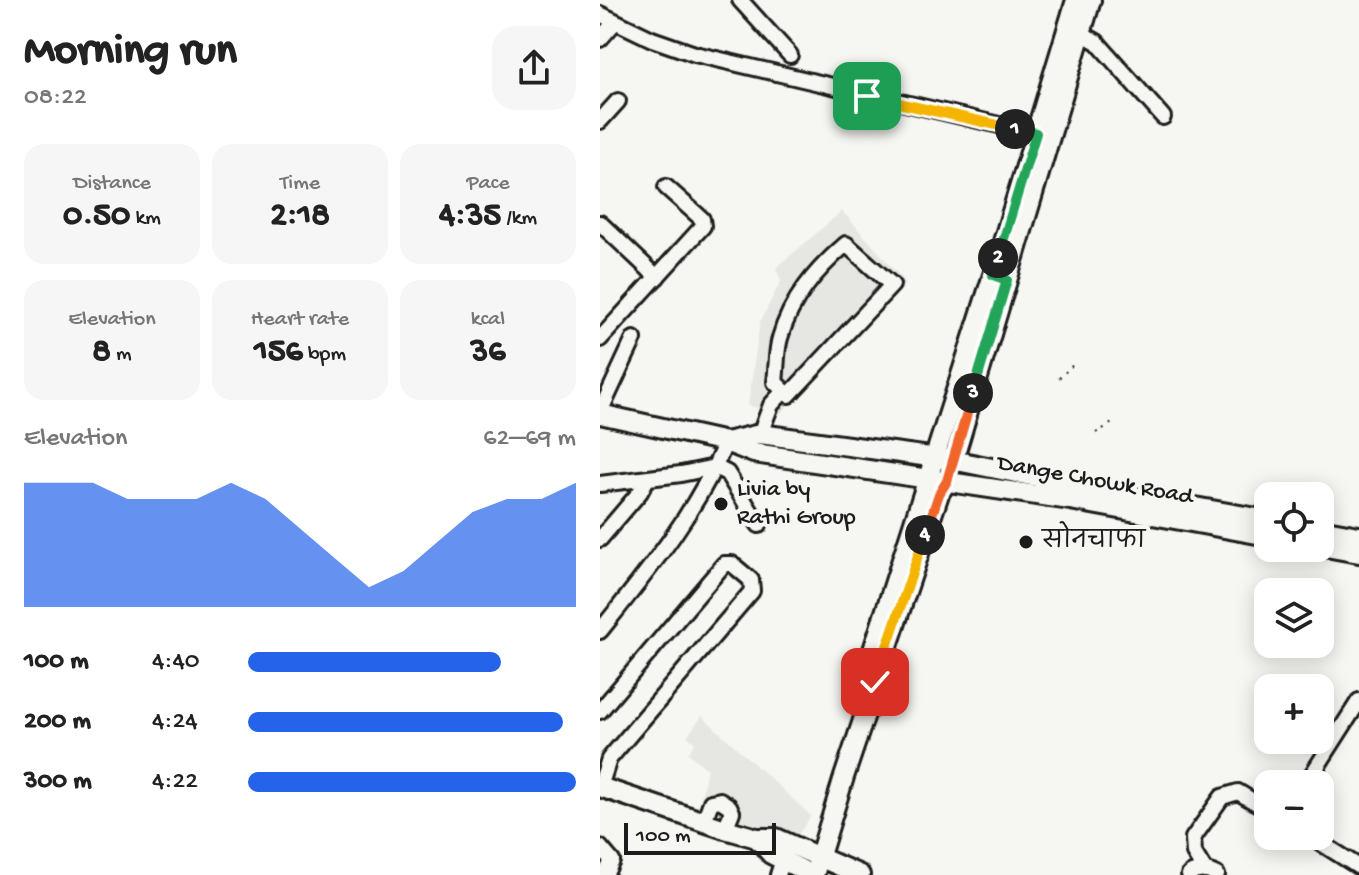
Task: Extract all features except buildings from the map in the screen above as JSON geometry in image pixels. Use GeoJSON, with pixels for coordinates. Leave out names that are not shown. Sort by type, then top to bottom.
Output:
{"type":"FeatureCollection","features":[{"type":"Feature","properties":{"kind":"main road"},"geometry":{"type":"LineString","coordinates":[[811,867],[939,494],[938,479],[943,459],[1043,136],[1076,0]]}},
{"type":"Feature","properties":{"kind":"main road"},"geometry":{"type":"LineString","coordinates":[[1043,136],[1091,0]]}},
{"type":"Feature","properties":{"kind":"main road","name":"Dange Chowk Road"},"geometry":{"type":"LineString","coordinates":[[600,413],[726,442],[754,453],[1254,526]]}},
{"type":"Feature","properties":{"kind":"main road","name":"Dange Chowk Road"},"geometry":{"type":"LineString","coordinates":[[726,442],[760,434],[943,459],[1127,495],[1254,525]]}},
{"type":"Feature","properties":{"kind":"main road"},"geometry":{"type":"LineString","coordinates":[[1334,532],[1359,536]]}},
{"type":"Feature","properties":{"kind":"main road"},"geometry":{"type":"LineString","coordinates":[[1334,549],[1359,553]]}},
{"type":"Feature","properties":{"kind":"main road"},"geometry":{"type":"LineString","coordinates":[[600,787],[725,829],[757,838],[776,838],[788,843],[811,867]]}},
{"type":"Feature","properties":{"kind":"main road"},"geometry":{"type":"LineString","coordinates":[[757,838],[780,868],[811,867],[860,875]]}},
{"type":"Feature","properties":{"kind":"street"},"geometry":{"type":"LineString","coordinates":[[740,0],[790,55]]}},
{"type":"Feature","properties":{"kind":"street"},"geometry":{"type":"LineString","coordinates":[[600,14],[652,39],[695,54],[1043,136]]}},
{"type":"Feature","properties":{"kind":"street"},"geometry":{"type":"LineString","coordinates":[[600,39],[615,22]]}},
{"type":"Feature","properties":{"kind":"street"},"geometry":{"type":"LineString","coordinates":[[1081,33],[1097,42],[1163,117]]}},
{"type":"Feature","properties":{"kind":"street"},"geometry":{"type":"LineString","coordinates":[[600,121],[618,101]]}},
{"type":"Feature","properties":{"kind":"street"},"geometry":{"type":"LineString","coordinates":[[600,339],[701,229],[703,223],[666,187]]}},
{"type":"Feature","properties":{"kind":"street"},"geometry":{"type":"LineString","coordinates":[[600,223],[657,277]]}},
{"type":"Feature","properties":{"kind":"street"},"geometry":{"type":"LineString","coordinates":[[846,244],[892,285],[789,395],[784,391],[775,382],[780,338],[799,295],[819,267],[846,244]]}},
{"type":"Feature","properties":{"kind":"street"},"geometry":{"type":"LineString","coordinates":[[600,413],[634,339]]}},
{"type":"Feature","properties":{"kind":"street"},"geometry":{"type":"LineString","coordinates":[[760,434],[771,405],[784,391]]}},
{"type":"Feature","properties":{"kind":"street"},"geometry":{"type":"LineString","coordinates":[[600,631],[666,549],[715,467],[726,442]]}},
{"type":"Feature","properties":{"kind":"street"},"geometry":{"type":"LineString","coordinates":[[600,484],[715,467],[727,473],[759,525]]}},
{"type":"Feature","properties":{"kind":"street"},"geometry":{"type":"LineString","coordinates":[[600,539],[640,492],[647,479]]}},
{"type":"Feature","properties":{"kind":"street"},"geometry":{"type":"LineString","coordinates":[[600,711],[724,564],[732,564],[751,580],[752,591],[728,622],[604,756],[600,787]]}},
{"type":"Feature","properties":{"kind":"street"},"geometry":{"type":"LineString","coordinates":[[1315,770],[1359,701]]}},
{"type":"Feature","properties":{"kind":"street"},"geometry":{"type":"LineString","coordinates":[[1211,873],[1194,853],[1193,838],[1222,797],[1238,792],[1254,802]]}},
{"type":"Feature","properties":{"kind":"street"},"geometry":{"type":"LineString","coordinates":[[780,868],[788,843]]}},
{"type":"Feature","properties":{"kind":"street"},"geometry":{"type":"LineString","coordinates":[[600,847],[612,861],[605,875]]}},
{"type":"Feature","properties":{"kind":"street"},"geometry":{"type":"LineString","coordinates":[[1332,850],[1359,867]]}},
{"type":"Feature","properties":{"kind":"street"},"geometry":{"type":"LineString","coordinates":[[1189,875],[1195,871],[1211,873]]}},
{"type":"Feature","properties":{"kind":"path"},"geometry":{"type":"LineString","coordinates":[[1059,378],[1076,362]]}},
{"type":"Feature","properties":{"kind":"path"},"geometry":{"type":"LineString","coordinates":[[1096,433],[1114,422]]}},
{"type":"Feature","properties":{"kind":"shaded area"},"geometry":{"type":"Polygon","coordinates":[[[842,211],[906,283],[778,416],[748,405],[760,322],[781,281],[776,268],[842,211]]]}},
{"type":"Feature","properties":{"kind":"shaded area"},"geometry":{"type":"Polygon","coordinates":[[[702,716],[811,816],[797,836],[699,808],[707,769],[688,753],[695,743],[687,736],[702,716]]]}},
{"type":"Feature","properties":{"kind":"place","name":"Livia by Rathi Group"},"geometry":{"type":"Point","coordinates":[721,504]}},
{"type":"Feature","properties":{"kind":"place","name":"सोनचाफा"},"geometry":{"type":"Point","coordinates":[1026,542]}},
{"type":"Feature","properties":{"kind":"route"},"geometry":{"type":"LineString","coordinates":[[867,96],[1036,133],[993,275],[1007,280],[947,481],[939,494],[875,682]]}}]}
